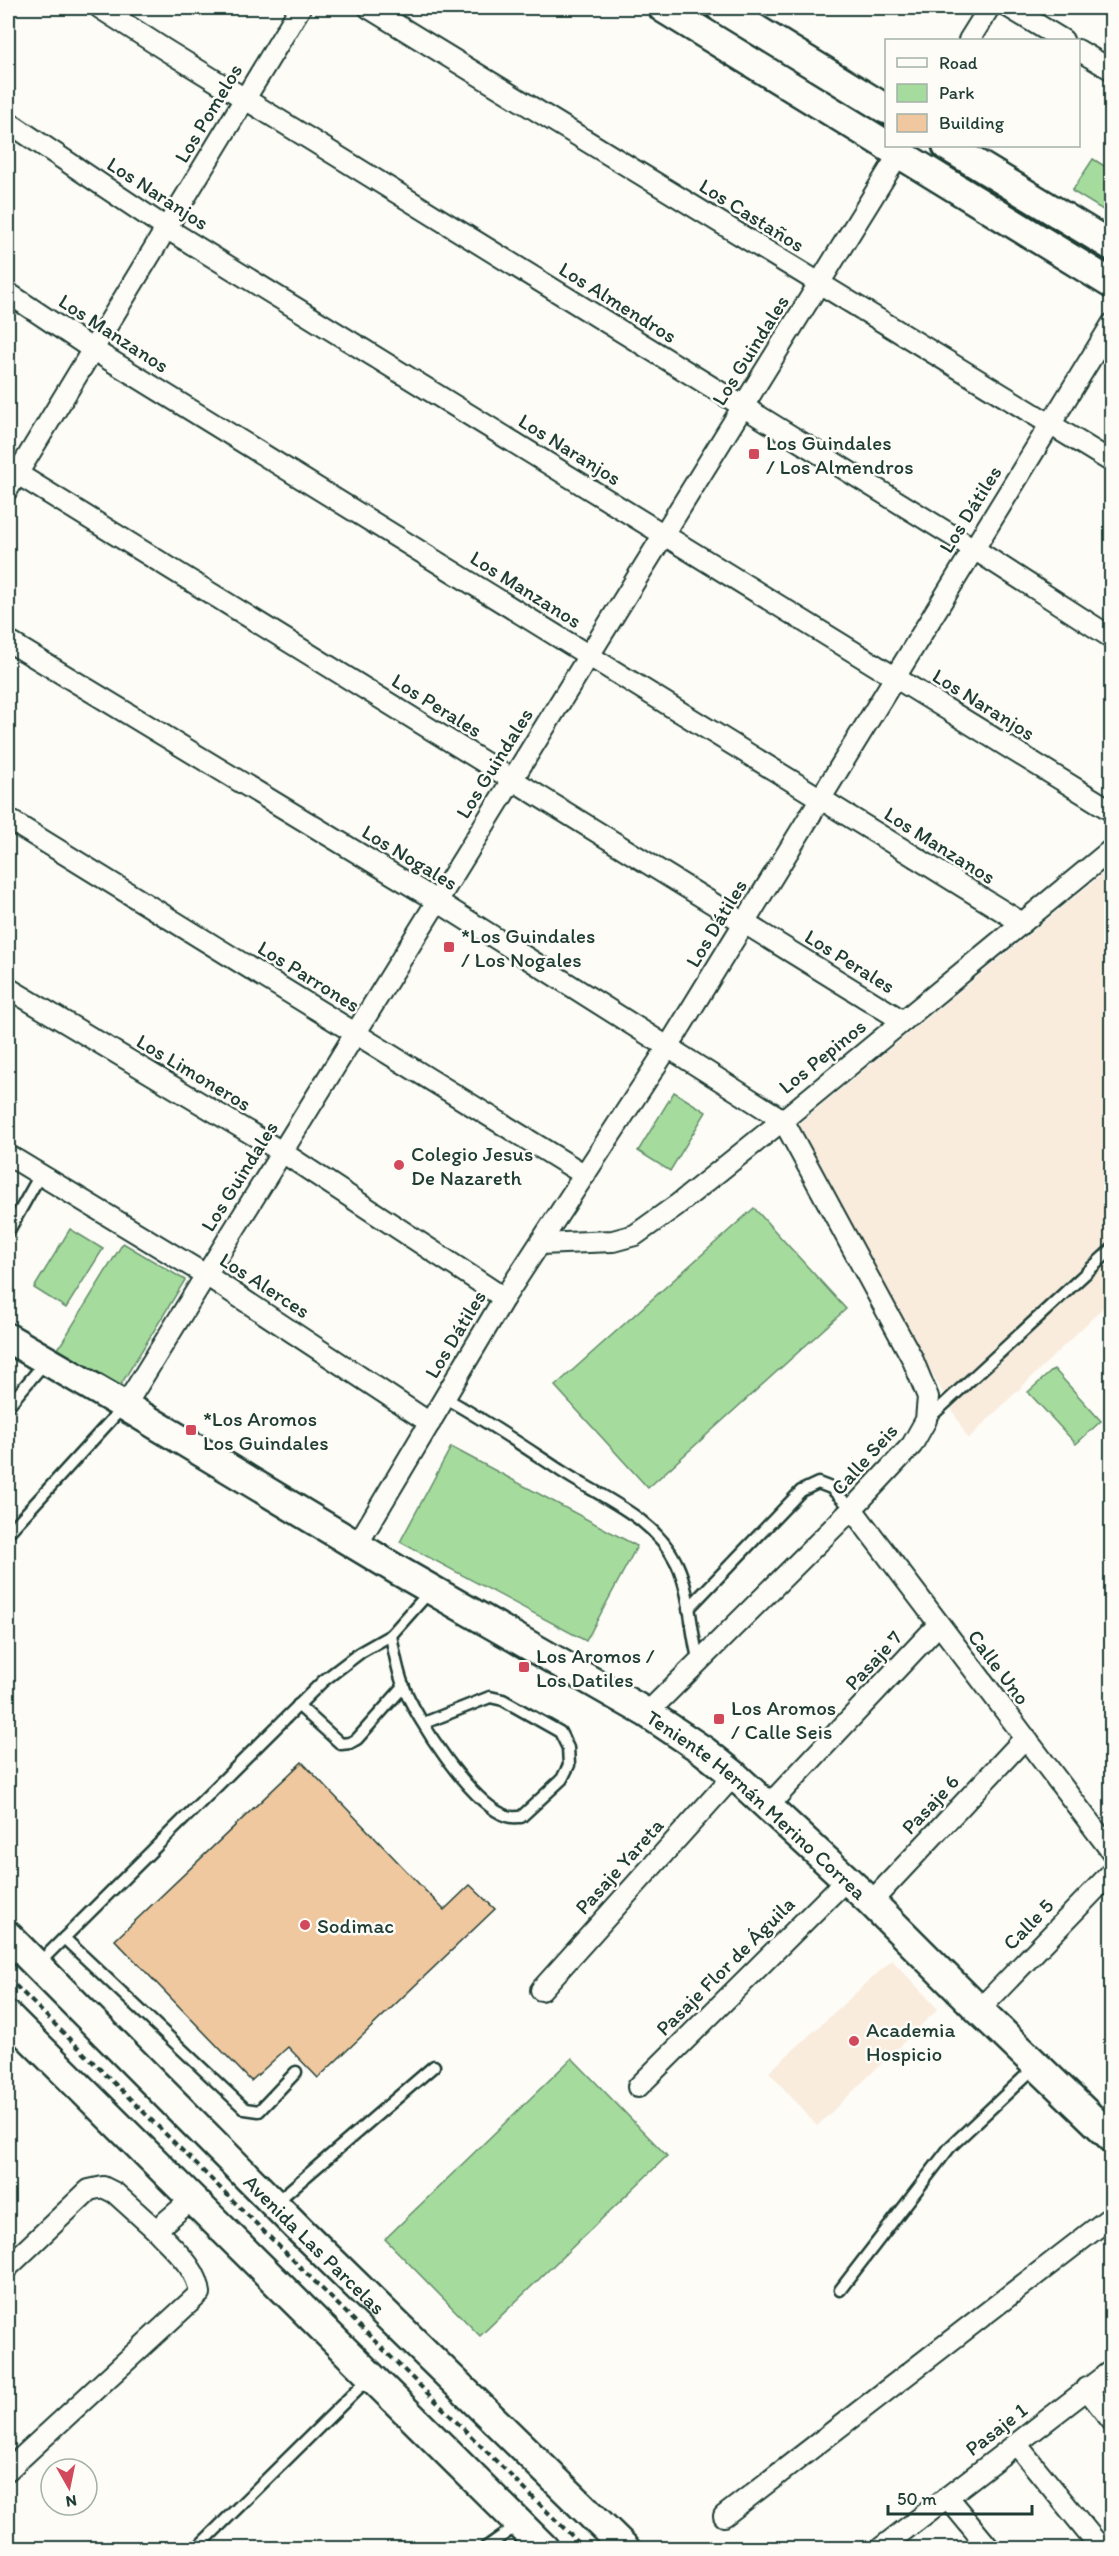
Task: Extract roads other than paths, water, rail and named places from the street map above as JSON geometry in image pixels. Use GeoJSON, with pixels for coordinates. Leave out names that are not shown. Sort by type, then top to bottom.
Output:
{"type":"FeatureCollection","features":[{"type":"Feature","properties":{"kind":"street","name":"Los Almendros"},"geometry":{"type":"LineString","coordinates":[[100,8],[974,549],[1112,638]]}},
{"type":"Feature","properties":{"kind":"street","name":"Los Pomelos"},"geometry":{"type":"LineString","coordinates":[[10,477],[92,349],[300,8]]}},
{"type":"Feature","properties":{"kind":"street","name":"Los Castaños"},"geometry":{"type":"LineString","coordinates":[[369,8],[1112,462]]}},
{"type":"Feature","properties":{"kind":"street"},"geometry":{"type":"LineString","coordinates":[[663,8],[885,142]]}},
{"type":"Feature","properties":{"kind":"street"},"geometry":{"type":"LineString","coordinates":[[721,8],[885,108]]}},
{"type":"Feature","properties":{"kind":"street"},"geometry":{"type":"LineString","coordinates":[[970,39],[989,8]]}},
{"type":"Feature","properties":{"kind":"street"},"geometry":{"type":"LineString","coordinates":[[1010,8],[1062,39]]}},
{"type":"Feature","properties":{"kind":"street"},"geometry":{"type":"LineString","coordinates":[[1080,51],[1112,70]]}},
{"type":"Feature","properties":{"kind":"street","name":"Los Naranjos"},"geometry":{"type":"LineString","coordinates":[[8,122],[166,228],[1112,811]]}},
{"type":"Feature","properties":{"kind":"street","name":"Los Guindales"},"geometry":{"type":"LineString","coordinates":[[125,1406],[818,284],[894,147]]}},
{"type":"Feature","properties":{"kind":"street"},"geometry":{"type":"LineString","coordinates":[[894,147],[1112,284]]}},
{"type":"Feature","properties":{"kind":"street"},"geometry":{"type":"LineString","coordinates":[[949,147],[1112,246]]}},
{"type":"Feature","properties":{"kind":"street","name":"Los Manzanos"},"geometry":{"type":"LineString","coordinates":[[8,293],[92,349],[1022,923]]}},
{"type":"Feature","properties":{"kind":"street","name":"Los Dátiles"},"geometry":{"type":"LineString","coordinates":[[357,1545],[504,1298],[668,1047],[1112,324]]}},
{"type":"Feature","properties":{"kind":"street","name":"Los Perales"},"geometry":{"type":"LineString","coordinates":[[10,477],[512,780],[903,1021]]}},
{"type":"Feature","properties":{"kind":"street","name":"Los Nogales"},"geometry":{"type":"LineString","coordinates":[[8,641],[437,901],[783,1120]]}},
{"type":"Feature","properties":{"kind":"street","name":"Los Parrones"},"geometry":{"type":"LineString","coordinates":[[8,819],[585,1175]]}},
{"type":"Feature","properties":{"kind":"street","name":"Los Pepinos"},"geometry":{"type":"LineString","coordinates":[[540,1244],[613,1241],[635,1235],[677,1205],[783,1120],[1112,849]]}},
{"type":"Feature","properties":{"kind":"street","name":"Los Limoneros"},"geometry":{"type":"LineString","coordinates":[[8,988],[282,1152],[504,1298]]}},
{"type":"Feature","properties":{"kind":"street","name":"Calle Seis"},"geometry":{"type":"LineString","coordinates":[[647,1713],[852,1509],[912,1445],[927,1420],[928,1397],[912,1358],[783,1120]]}},
{"type":"Feature","properties":{"kind":"street","name":"Los Alerces"},"geometry":{"type":"LineString","coordinates":[[8,1155],[206,1275],[430,1423]]}},
{"type":"Feature","properties":{"kind":"street","name":"Teniente Hernán Merino Correa"},"geometry":{"type":"LineString","coordinates":[[8,1338],[431,1589],[647,1713],[704,1751],[734,1774],[871,1902],[1112,2138]]}},
{"type":"Feature","properties":{"kind":"street","name":"Calle Uno"},"geometry":{"type":"LineString","coordinates":[[852,1509],[1024,1739],[1112,1852]]}},
{"type":"Feature","properties":{"kind":"street","name":"Pasaje 7"},"geometry":{"type":"LineString","coordinates":[[768,1806],[938,1625]]}},
{"type":"Feature","properties":{"kind":"street","name":"Pasaje 6"},"geometry":{"type":"LineString","coordinates":[[871,1902],[1024,1739]]}},
{"type":"Feature","properties":{"kind":"street","name":"Pasaje Yareta"},"geometry":{"type":"LineString","coordinates":[[541,1990],[734,1774]]}},
{"type":"Feature","properties":{"kind":"street","name":"Calle 5"},"geometry":{"type":"LineString","coordinates":[[979,2010],[1112,1872]]}},
{"type":"Feature","properties":{"kind":"street","name":"Pasaje Flor de Águila"},"geometry":{"type":"LineString","coordinates":[[638,2087],[846,1880]]}},
{"type":"Feature","properties":{"kind":"street","name":"Avenida Las Parcelas"},"geometry":{"type":"LineString","coordinates":[[8,1936],[274,2204],[625,2548]]}},
{"type":"Feature","properties":{"kind":"street"},"geometry":{"type":"LineString","coordinates":[[8,2016],[544,2548]]}},
{"type":"Feature","properties":{"kind":"street"},"geometry":{"type":"LineString","coordinates":[[8,2267],[89,2190],[103,2187],[115,2193],[156,2230],[192,2270],[199,2281],[200,2293],[8,2470]]}},
{"type":"Feature","properties":{"kind":"street"},"geometry":{"type":"LineString","coordinates":[[156,2230],[192,2199]]}},
{"type":"Feature","properties":{"kind":"street"},"geometry":{"type":"LineString","coordinates":[[724,2516],[1112,2216]]}},
{"type":"Feature","properties":{"kind":"street","name":"Pasaje 1"},"geometry":{"type":"LineString","coordinates":[[881,2548],[1112,2370]]}},
{"type":"Feature","properties":{"kind":"street"},"geometry":{"type":"LineString","coordinates":[[1086,2388],[1112,2421]]}},
{"type":"Feature","properties":{"kind":"street"},"geometry":{"type":"LineString","coordinates":[[1017,2445],[1101,2548]]}},
{"type":"Feature","properties":{"kind":"street"},"geometry":{"type":"LineString","coordinates":[[947,2497],[988,2548]]}},
{"type":"Feature","properties":{"kind":"lane"},"geometry":{"type":"LineString","coordinates":[[8,1232],[40,1175]]}},
{"type":"Feature","properties":{"kind":"lane"},"geometry":{"type":"LineString","coordinates":[[927,1420],[1112,1249]]}},
{"type":"Feature","properties":{"kind":"lane"},"geometry":{"type":"LineString","coordinates":[[8,1406],[47,1360]]}},
{"type":"Feature","properties":{"kind":"lane"},"geometry":{"type":"LineString","coordinates":[[445,1398],[481,1418],[644,1523],[657,1535],[676,1562],[686,1591],[692,1636],[699,1662]]}},
{"type":"Feature","properties":{"kind":"lane"},"geometry":{"type":"LineString","coordinates":[[8,1533],[125,1406]]}},
{"type":"Feature","properties":{"kind":"lane"},"geometry":{"type":"LineString","coordinates":[[688,1609],[801,1491],[818,1483],[831,1488],[852,1509]]}},
{"type":"Feature","properties":{"kind":"lane"},"geometry":{"type":"LineString","coordinates":[[37,1965],[322,1681],[361,1652],[391,1635],[431,1589]]}},
{"type":"Feature","properties":{"kind":"lane"},"geometry":{"type":"LineString","coordinates":[[391,1635],[404,1686],[424,1723],[454,1770],[484,1801],[508,1816],[521,1817],[562,1779],[569,1765],[568,1748],[560,1732],[503,1700],[490,1697],[475,1701],[424,1723]]}},
{"type":"Feature","properties":{"kind":"lane"},"geometry":{"type":"LineString","coordinates":[[298,1705],[341,1744],[350,1743],[357,1739],[404,1686]]}},
{"type":"Feature","properties":{"kind":"lane"},"geometry":{"type":"LineString","coordinates":[[64,1938],[245,2109],[259,2111],[296,2072]]}},
{"type":"Feature","properties":{"kind":"lane"},"geometry":{"type":"LineString","coordinates":[[274,2204],[434,2066]]}},
{"type":"Feature","properties":{"kind":"lane"},"geometry":{"type":"LineString","coordinates":[[840,2290],[950,2148],[1036,2066]]}},
{"type":"Feature","properties":{"kind":"lane"},"geometry":{"type":"LineString","coordinates":[[197,2548],[371,2377]]}},
{"type":"Feature","properties":{"kind":"lane"},"geometry":{"type":"LineString","coordinates":[[485,2548],[519,2524]]}},
{"type":"Feature","properties":{"kind":"place","name":"Los Guindales / Los Almendros"},"geometry":{"type":"Point","coordinates":[754,454]}},
{"type":"Feature","properties":{"kind":"place","name":"*Los Guindales / Los Nogales"},"geometry":{"type":"Point","coordinates":[449,947]}},
{"type":"Feature","properties":{"kind":"place","name":"Colegio Jesus De Nazareth"},"geometry":{"type":"Point","coordinates":[399,1165]}},
{"type":"Feature","properties":{"kind":"place","name":"*Los Aromos Los Guindales"},"geometry":{"type":"Point","coordinates":[191,1430]}},
{"type":"Feature","properties":{"kind":"place","name":"Los Aromos / Los Datiles"},"geometry":{"type":"Point","coordinates":[524,1667]}},
{"type":"Feature","properties":{"kind":"place","name":"Los Aromos / Calle Seis"},"geometry":{"type":"Point","coordinates":[719,1719]}},
{"type":"Feature","properties":{"kind":"place","name":"Sodimac"},"geometry":{"type":"Point","coordinates":[305,1925]}},
{"type":"Feature","properties":{"kind":"place","name":"Academia Hospicio"},"geometry":{"type":"Point","coordinates":[854,2041]}}]}
